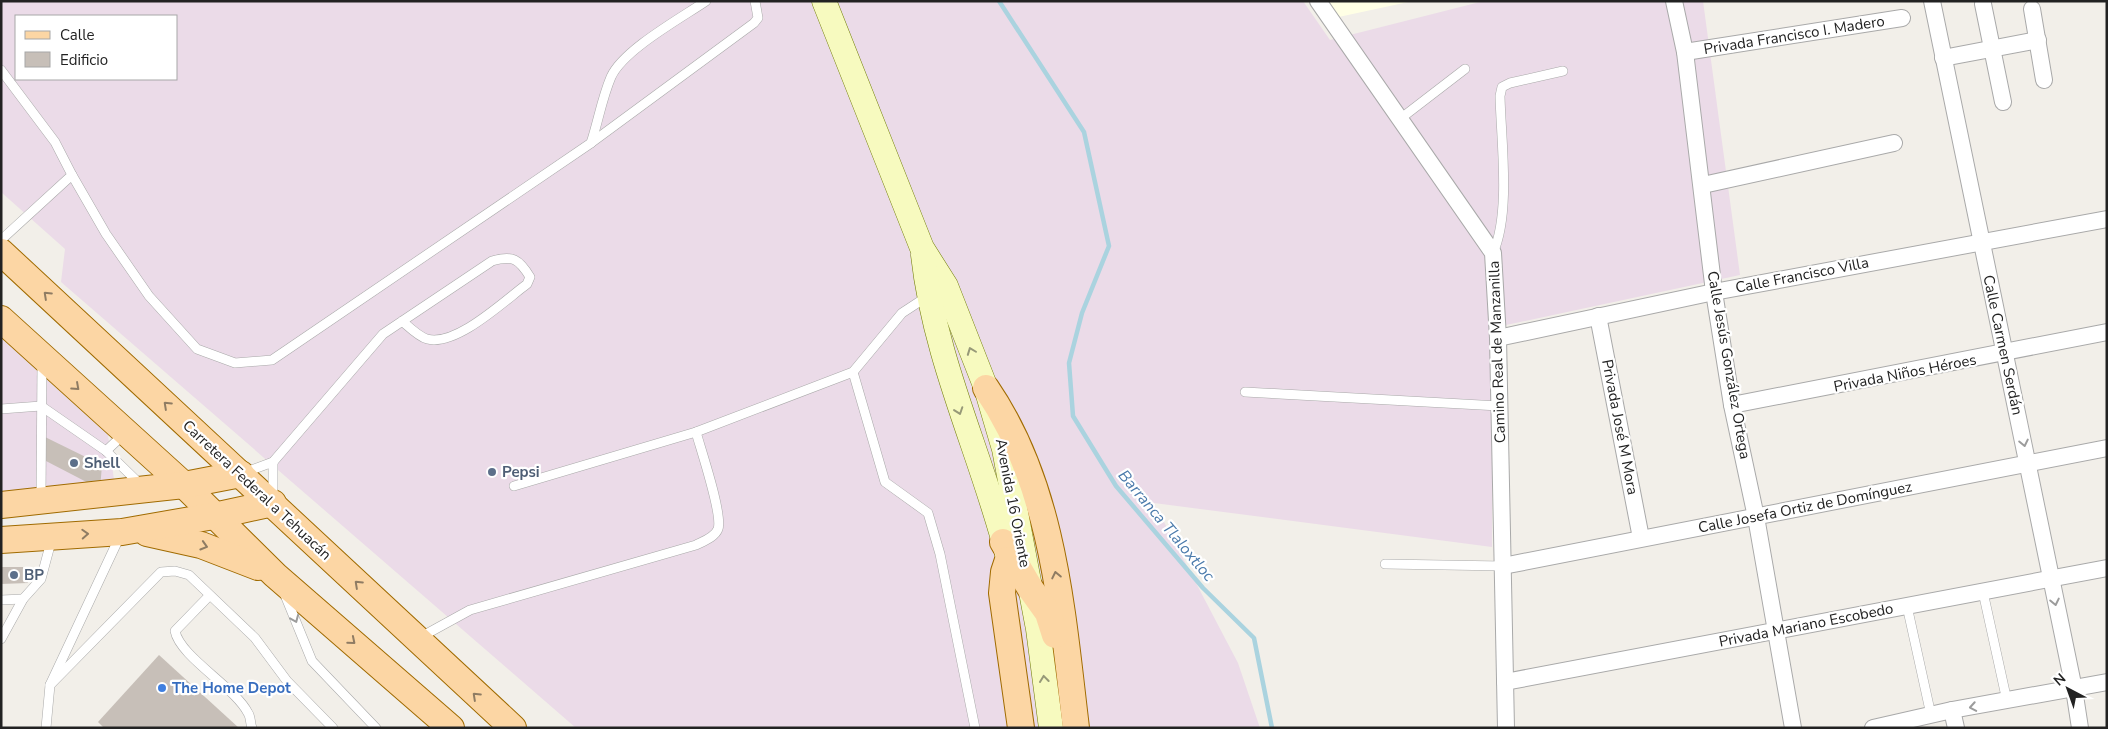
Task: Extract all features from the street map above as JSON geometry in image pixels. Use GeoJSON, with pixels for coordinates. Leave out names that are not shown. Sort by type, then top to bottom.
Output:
{"type":"FeatureCollection","features":[{"type":"Feature","properties":{"kind":"main road"},"geometry":{"type":"LineString","coordinates":[[824,1],[922,248],[937,291]]}},
{"type":"Feature","properties":{"kind":"main road","name":"Carretera Federal a Tehuacán"},"geometry":{"type":"LineString","coordinates":[[1,252],[513,728]]}},
{"type":"Feature","properties":{"kind":"main road","name":"Avenida 16 Oriente"},"geometry":{"type":"LineString","coordinates":[[937,291],[986,388],[1004,449],[1038,629],[1051,728]]}},
{"type":"Feature","properties":{"kind":"main road","name":"Avenida 16 Oriente"},"geometry":{"type":"LineString","coordinates":[[937,291],[957,403],[1006,551],[1025,648],[1035,728]]}},
{"type":"Feature","properties":{"kind":"main road"},"geometry":{"type":"LineString","coordinates":[[1,319],[184,485],[275,575],[428,706],[451,728]]}},
{"type":"Feature","properties":{"kind":"main road"},"geometry":{"type":"LineString","coordinates":[[986,388],[1012,431],[1043,518],[1062,611],[1076,728]]}},
{"type":"Feature","properties":{"kind":"main road"},"geometry":{"type":"LineString","coordinates":[[1,505],[184,485],[241,474]]}},
{"type":"Feature","properties":{"kind":"main road"},"geometry":{"type":"LineString","coordinates":[[1,540],[122,532],[214,516],[273,503]]}},
{"type":"Feature","properties":{"kind":"main road"},"geometry":{"type":"LineString","coordinates":[[122,532],[154,534],[201,545],[275,575]]}},
{"type":"Feature","properties":{"kind":"main road"},"geometry":{"type":"LineString","coordinates":[[1006,551],[1048,613],[1055,633],[1068,728]]}},
{"type":"Feature","properties":{"kind":"main road"},"geometry":{"type":"LineString","coordinates":[[1006,551],[1002,593],[1021,728]]}},
{"type":"Feature","properties":{"kind":"main road"},"geometry":{"type":"LineString","coordinates":[[428,706],[464,728]]}},
{"type":"Feature","properties":{"kind":"street","name":"Camino Real de Manzanilla"},"geometry":{"type":"LineString","coordinates":[[1318,1],[1493,253],[1500,406],[1506,728]]}},
{"type":"Feature","properties":{"kind":"street","name":"Calle Jesús González Ortega"},"geometry":{"type":"LineString","coordinates":[[1674,1],[1685,52],[1703,186],[1714,292],[1732,405],[1756,516],[1793,728]]}},
{"type":"Feature","properties":{"kind":"street","name":"Calle Carmen Serdán"},"geometry":{"type":"LineString","coordinates":[[1932,1],[1942,58],[1982,241],[2050,580],[2074,689],[2080,728]]}},
{"type":"Feature","properties":{"kind":"street"},"geometry":{"type":"LineString","coordinates":[[1983,4],[2003,102]]}},
{"type":"Feature","properties":{"kind":"street"},"geometry":{"type":"LineString","coordinates":[[2032,9],[2044,80]]}},
{"type":"Feature","properties":{"kind":"street","name":"Privada Francisco I. Madero"},"geometry":{"type":"LineString","coordinates":[[1685,52],[1902,18]]}},
{"type":"Feature","properties":{"kind":"street"},"geometry":{"type":"LineString","coordinates":[[1942,58],[2038,40]]}},
{"type":"Feature","properties":{"kind":"street"},"geometry":{"type":"LineString","coordinates":[[1703,186],[1894,143]]}},
{"type":"Feature","properties":{"kind":"street","name":"Calle Francisco Villa"},"geometry":{"type":"LineString","coordinates":[[1498,338],[1714,292],[2107,219]]}},
{"type":"Feature","properties":{"kind":"street","name":"Privada José M Mora"},"geometry":{"type":"LineString","coordinates":[[1598,316],[1641,538]]}},
{"type":"Feature","properties":{"kind":"street","name":"Privada Niños Héroes"},"geometry":{"type":"LineString","coordinates":[[1732,405],[2004,354],[2107,332]]}},
{"type":"Feature","properties":{"kind":"street","name":"Calle Josefa Ortiz de Domínguez"},"geometry":{"type":"LineString","coordinates":[[1503,566],[2028,465],[2107,448]]}},
{"type":"Feature","properties":{"kind":"street","name":"Privada Mariano Escobedo"},"geometry":{"type":"LineString","coordinates":[[1505,682],[2107,568]]}},
{"type":"Feature","properties":{"kind":"street"},"geometry":{"type":"LineString","coordinates":[[1873,728],[1952,710],[2107,682]]}},
{"type":"Feature","properties":{"kind":"street"},"geometry":{"type":"LineString","coordinates":[[1952,710],[1956,728]]}},
{"type":"Feature","properties":{"kind":"lane"},"geometry":{"type":"LineString","coordinates":[[591,143],[611,76],[621,63],[645,42],[706,1]]}},
{"type":"Feature","properties":{"kind":"lane"},"geometry":{"type":"LineString","coordinates":[[1,70],[55,142],[106,234],[149,296],[197,349],[235,362],[272,360],[591,143],[754,23],[758,18],[754,1]]}},
{"type":"Feature","properties":{"kind":"lane"},"geometry":{"type":"LineString","coordinates":[[1400,119],[1465,69]]}},
{"type":"Feature","properties":{"kind":"lane"},"geometry":{"type":"LineString","coordinates":[[1493,253],[1499,240],[1503,207],[1500,96],[1502,87],[1510,82],[1564,71]]}},
{"type":"Feature","properties":{"kind":"lane"},"geometry":{"type":"LineString","coordinates":[[1,240],[72,174]]}},
{"type":"Feature","properties":{"kind":"lane"},"geometry":{"type":"LineString","coordinates":[[241,474],[273,462],[383,334],[402,321],[492,261],[504,257],[514,258],[530,277],[526,284],[458,334],[442,340],[426,339],[402,321]]}},
{"type":"Feature","properties":{"kind":"lane"},"geometry":{"type":"LineString","coordinates":[[514,486],[696,432],[853,372],[902,313],[937,291]]}},
{"type":"Feature","properties":{"kind":"lane"},"geometry":{"type":"LineString","coordinates":[[41,502],[42,355]]}},
{"type":"Feature","properties":{"kind":"lane"},"geometry":{"type":"LineString","coordinates":[[853,372],[885,482],[928,513],[940,554],[975,728]]}},
{"type":"Feature","properties":{"kind":"lane"},"geometry":{"type":"LineString","coordinates":[[1245,392],[1500,406]]}},
{"type":"Feature","properties":{"kind":"lane"},"geometry":{"type":"LineString","coordinates":[[1,409],[41,406],[106,451],[146,489]]}},
{"type":"Feature","properties":{"kind":"lane"},"geometry":{"type":"LineString","coordinates":[[106,451],[126,432]]}},
{"type":"Feature","properties":{"kind":"lane"},"geometry":{"type":"LineString","coordinates":[[416,639],[470,610],[696,545],[713,536],[718,528],[718,513],[696,432]]}},
{"type":"Feature","properties":{"kind":"lane"},"geometry":{"type":"LineString","coordinates":[[273,462],[273,503]]}},
{"type":"Feature","properties":{"kind":"lane"},"geometry":{"type":"LineString","coordinates":[[46,728],[50,685],[122,532]]}},
{"type":"Feature","properties":{"kind":"lane"},"geometry":{"type":"LineString","coordinates":[[1,639],[23,599],[41,578],[48,561],[53,536]]}},
{"type":"Feature","properties":{"kind":"lane"},"geometry":{"type":"LineString","coordinates":[[1385,564],[1503,566]]}},
{"type":"Feature","properties":{"kind":"lane"},"geometry":{"type":"LineString","coordinates":[[50,685],[161,572],[175,571],[189,574],[209,596],[255,638],[287,680],[333,728]]}},
{"type":"Feature","properties":{"kind":"lane"},"geometry":{"type":"LineString","coordinates":[[275,575],[312,661],[376,728]]}},
{"type":"Feature","properties":{"kind":"lane"},"geometry":{"type":"LineString","coordinates":[[1983,592],[2007,701]]}},
{"type":"Feature","properties":{"kind":"lane"},"geometry":{"type":"LineString","coordinates":[[209,596],[180,624],[175,632],[176,637],[193,658],[217,678],[249,713],[252,728]]}},
{"type":"Feature","properties":{"kind":"lane"},"geometry":{"type":"LineString","coordinates":[[1,600],[23,599]]}},
{"type":"Feature","properties":{"kind":"lane"},"geometry":{"type":"LineString","coordinates":[[1907,606],[1930,715]]}},
{"type":"Feature","properties":{"kind":"lane"},"geometry":{"type":"LineString","coordinates":[[360,728],[367,720]]}},
{"type":"Feature","properties":{"kind":"shaded area"},"geometry":{"type":"Polygon","coordinates":[[[1,1],[1303,1],[1330,40],[1484,1],[1703,1],[1740,275],[1492,328],[1492,547],[1154,503],[1238,663],[1260,728],[576,728],[61,282],[65,249],[1,192],[1,1]]]}},
{"type":"Feature","properties":{"kind":"shaded area"},"geometry":{"type":"Polygon","coordinates":[[[1323,1],[1413,1],[1334,18],[1323,1]]]}},
{"type":"Feature","properties":{"kind":"shaded area"},"geometry":{"type":"Polygon","coordinates":[[[1,338],[108,435],[114,480],[1,493],[1,338]]]}},
{"type":"Feature","properties":{"kind":"building","name":"Shell"},"geometry":{"type":"Polygon","coordinates":[[[45,437],[102,465],[100,489],[46,461],[45,437]]]}},
{"type":"Feature","properties":{"kind":"building","name":"BP"},"geometry":{"type":"Polygon","coordinates":[[[1,567],[23,567],[28,583],[1,584],[1,567]]]}},
{"type":"Feature","properties":{"kind":"building","name":"The Home Depot"},"geometry":{"type":"Polygon","coordinates":[[[159,655],[239,728],[104,728],[98,722],[159,655]]]}},
{"type":"Feature","properties":{"kind":"waterway","name":"Barranca Tlaloxtloc"},"geometry":{"type":"LineString","coordinates":[[999,1],[1084,132],[1109,246],[1082,313],[1069,363],[1073,416],[1116,486],[1203,588],[1254,638],[1272,728]]}},
{"type":"Feature","properties":{"kind":"place","name":"Shell"},"geometry":{"type":"Point","coordinates":[74,463]}},
{"type":"Feature","properties":{"kind":"place","name":"Pepsi"},"geometry":{"type":"Point","coordinates":[492,472]}},
{"type":"Feature","properties":{"kind":"place","name":"BP"},"geometry":{"type":"Point","coordinates":[14,575]}},
{"type":"Feature","properties":{"kind":"place","name":"The Home Depot"},"geometry":{"type":"Point","coordinates":[162,688]}}]}
